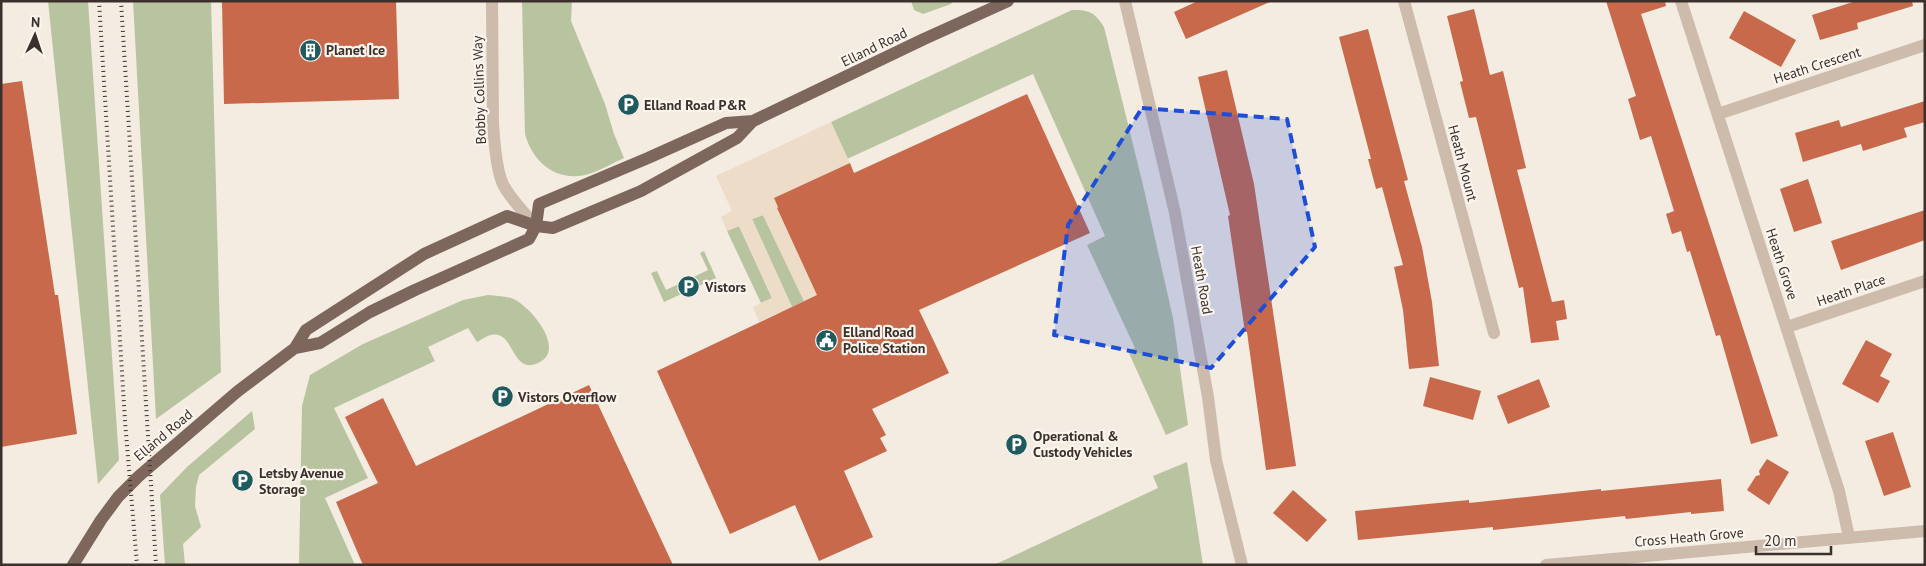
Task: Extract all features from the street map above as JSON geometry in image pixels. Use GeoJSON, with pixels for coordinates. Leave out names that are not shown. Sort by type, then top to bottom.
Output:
{"type":"FeatureCollection","features":[{"type":"Feature","properties":{"kind":"main road","name":"Elland Road"},"geometry":{"type":"LineString","coordinates":[[73,565],[101,520],[118,497],[138,476],[238,391],[295,348],[306,330],[424,254],[507,216],[536,226],[553,228],[641,191],[738,138],[753,121],[1008,1]]}},
{"type":"Feature","properties":{"kind":"main road","name":"Elland Road"},"geometry":{"type":"LineString","coordinates":[[295,348],[320,343],[370,312],[414,290],[529,239],[536,226],[539,204],[648,158],[726,122],[753,121]]}},
{"type":"Feature","properties":{"kind":"street","name":"Bobby Collins Way"},"geometry":{"type":"LineString","coordinates":[[492,1],[494,143],[502,182],[523,213],[536,226]]}},
{"type":"Feature","properties":{"kind":"street","name":"Heath Road"},"geometry":{"type":"LineString","coordinates":[[1125,1],[1175,213],[1208,397],[1216,460],[1242,565]]}},
{"type":"Feature","properties":{"kind":"street","name":"Heath Mount"},"geometry":{"type":"LineString","coordinates":[[1404,1],[1494,334]]}},
{"type":"Feature","properties":{"kind":"street","name":"Heath Grove"},"geometry":{"type":"LineString","coordinates":[[1681,1],[1839,491],[1849,537]]}},
{"type":"Feature","properties":{"kind":"street","name":"Heath Crescent"},"geometry":{"type":"LineString","coordinates":[[1718,114],[1925,45]]}},
{"type":"Feature","properties":{"kind":"street","name":"Heath Place"},"geometry":{"type":"LineString","coordinates":[[1787,327],[1925,281]]}},
{"type":"Feature","properties":{"kind":"street","name":"Cross Heath Grove"},"geometry":{"type":"LineString","coordinates":[[1546,565],[1925,531]]}},
{"type":"Feature","properties":{"kind":"highlighted area"},"geometry":{"type":"Polygon","coordinates":[[[1142,108],[1287,119],[1315,247],[1211,368],[1054,335],[1068,225],[1142,108]]]}},
{"type":"Feature","properties":{"kind":"green space"},"geometry":{"type":"Polygon","coordinates":[[[48,1],[88,1],[119,460],[98,484],[48,1]]]}},
{"type":"Feature","properties":{"kind":"green space"},"geometry":{"type":"Polygon","coordinates":[[[133,1],[211,1],[221,372],[156,419],[133,1]]]}},
{"type":"Feature","properties":{"kind":"green space"},"geometry":{"type":"Polygon","coordinates":[[[522,1],[572,1],[571,21],[605,104],[624,158],[589,174],[567,176],[548,168],[534,154],[525,134],[522,1]]]}},
{"type":"Feature","properties":{"kind":"green space"},"geometry":{"type":"Polygon","coordinates":[[[911,1],[953,1],[951,4],[923,14],[914,10],[911,1]]]}},
{"type":"Feature","properties":{"kind":"green space"},"geometry":{"type":"Polygon","coordinates":[[[1072,10],[1091,13],[1104,27],[1173,318],[1188,425],[1166,435],[1128,351],[1135,348],[1087,245],[1105,236],[1033,74],[847,159],[831,122],[1072,10]]]}},
{"type":"Feature","properties":{"kind":"green space"},"geometry":{"type":"Polygon","coordinates":[[[763,215],[804,301],[792,307],[752,219],[763,215]]]}},
{"type":"Feature","properties":{"kind":"green space"},"geometry":{"type":"Polygon","coordinates":[[[739,226],[772,298],[761,303],[727,231],[739,226]]]}},
{"type":"Feature","properties":{"kind":"green space"},"geometry":{"type":"Polygon","coordinates":[[[704,251],[716,278],[664,302],[651,273],[657,271],[666,290],[708,270],[700,253],[704,251]]]}},
{"type":"Feature","properties":{"kind":"green space"},"geometry":{"type":"Polygon","coordinates":[[[488,295],[511,298],[527,309],[542,328],[547,338],[549,348],[546,357],[538,363],[529,365],[523,363],[505,339],[499,335],[491,335],[477,342],[468,328],[428,347],[435,361],[334,408],[368,478],[325,498],[355,565],[299,565],[302,406],[310,375],[363,344],[463,300],[488,295]]]}},
{"type":"Feature","properties":{"kind":"green space"},"geometry":{"type":"Polygon","coordinates":[[[252,411],[255,429],[199,475],[195,506],[201,527],[183,544],[185,565],[165,565],[160,495],[187,467],[252,411]]]}},
{"type":"Feature","properties":{"kind":"green space"},"geometry":{"type":"Polygon","coordinates":[[[1187,462],[1203,565],[994,565],[1158,488],[1153,476],[1187,462]]]}},
{"type":"Feature","properties":{"kind":"shaded area"},"geometry":{"type":"Polygon","coordinates":[[[831,122],[850,163],[777,208],[818,295],[804,301],[763,215],[752,219],[792,307],[759,322],[753,307],[772,298],[739,226],[727,231],[721,217],[732,211],[716,176],[831,122]]]}},
{"type":"Feature","properties":{"kind":"building","name":"Planet Ice"},"geometry":{"type":"Polygon","coordinates":[[[222,1],[396,1],[399,99],[224,104],[222,1]]]}},
{"type":"Feature","properties":{"kind":"building"},"geometry":{"type":"Polygon","coordinates":[[[1198,1],[1272,1],[1186,39],[1174,12],[1198,1]]]}},
{"type":"Feature","properties":{"kind":"building"},"geometry":{"type":"Polygon","coordinates":[[[1606,1],[1665,1],[1666,6],[1641,14],[1778,436],[1751,444],[1720,335],[1716,336],[1690,251],[1687,252],[1681,231],[1672,234],[1666,214],[1674,211],[1651,136],[1640,140],[1628,99],[1636,96],[1606,1]]]}},
{"type":"Feature","properties":{"kind":"building"},"geometry":{"type":"Polygon","coordinates":[[[1856,1],[1912,1],[1913,6],[1857,23],[1858,29],[1820,40],[1812,15],[1856,1]]]}},
{"type":"Feature","properties":{"kind":"building"},"geometry":{"type":"Polygon","coordinates":[[[1474,9],[1490,75],[1503,71],[1526,168],[1517,170],[1552,302],[1564,300],[1567,319],[1556,321],[1559,340],[1531,343],[1523,287],[1519,288],[1476,117],[1469,118],[1460,82],[1463,81],[1447,16],[1474,9]]]}},
{"type":"Feature","properties":{"kind":"building"},"geometry":{"type":"Polygon","coordinates":[[[1744,11],[1796,40],[1781,67],[1729,38],[1744,11]]]}},
{"type":"Feature","properties":{"kind":"building"},"geometry":{"type":"Polygon","coordinates":[[[1368,29],[1408,180],[1404,181],[1422,247],[1432,302],[1439,366],[1409,369],[1403,310],[1394,267],[1403,265],[1382,187],[1376,189],[1368,159],[1371,159],[1339,37],[1368,29]]]}},
{"type":"Feature","properties":{"kind":"building"},"geometry":{"type":"Polygon","coordinates":[[[1227,70],[1254,184],[1296,466],[1266,470],[1247,332],[1245,332],[1228,216],[1230,215],[1198,77],[1227,70]]]}},
{"type":"Feature","properties":{"kind":"building"},"geometry":{"type":"Polygon","coordinates":[[[22,81],[55,295],[58,295],[77,434],[1,447],[1,84],[22,81]]]}},
{"type":"Feature","properties":{"kind":"building","name":"Elland Road Police Station"},"geometry":{"type":"Polygon","coordinates":[[[1027,94],[1090,233],[919,310],[949,373],[872,409],[886,435],[880,438],[887,451],[844,471],[873,537],[819,561],[795,505],[730,534],[657,371],[817,295],[774,198],[850,163],[854,173],[1027,94]]]}},
{"type":"Feature","properties":{"kind":"building"},"geometry":{"type":"Polygon","coordinates":[[[1925,101],[1925,122],[1904,128],[1907,137],[1863,151],[1861,144],[1803,162],[1795,133],[1839,120],[1841,127],[1925,101]]]}},
{"type":"Feature","properties":{"kind":"building"},"geometry":{"type":"Polygon","coordinates":[[[1808,179],[1822,223],[1794,232],[1780,189],[1808,179]]]}},
{"type":"Feature","properties":{"kind":"building"},"geometry":{"type":"Polygon","coordinates":[[[1925,210],[1925,240],[1841,270],[1831,241],[1925,210]]]}},
{"type":"Feature","properties":{"kind":"building"},"geometry":{"type":"Polygon","coordinates":[[[1866,340],[1892,354],[1880,376],[1890,381],[1878,403],[1842,384],[1866,340]]]}},
{"type":"Feature","properties":{"kind":"building"},"geometry":{"type":"Polygon","coordinates":[[[1430,377],[1481,391],[1473,420],[1423,406],[1430,377]]]}},
{"type":"Feature","properties":{"kind":"building"},"geometry":{"type":"Polygon","coordinates":[[[1539,379],[1550,407],[1508,424],[1497,396],[1539,379]]]}},
{"type":"Feature","properties":{"kind":"building"},"geometry":{"type":"Polygon","coordinates":[[[589,385],[673,565],[363,565],[336,502],[378,483],[345,417],[383,398],[416,466],[589,385]]]}},
{"type":"Feature","properties":{"kind":"building"},"geometry":{"type":"Polygon","coordinates":[[[1893,432],[1911,487],[1884,496],[1865,441],[1893,432]]]}},
{"type":"Feature","properties":{"kind":"building"},"geometry":{"type":"Polygon","coordinates":[[[1767,459],[1789,472],[1769,505],[1747,490],[1756,476],[1760,475],[1759,471],[1767,459]]]}},
{"type":"Feature","properties":{"kind":"building"},"geometry":{"type":"Polygon","coordinates":[[[1721,479],[1724,511],[1691,514],[1691,512],[1626,519],[1625,516],[1493,530],[1493,527],[1358,540],[1355,511],[1469,500],[1469,503],[1721,479]]]}},
{"type":"Feature","properties":{"kind":"building"},"geometry":{"type":"Polygon","coordinates":[[[1293,490],[1327,520],[1307,542],[1273,513],[1293,490]]]}},
{"type":"Feature","properties":{"kind":"railway"},"geometry":{"type":"LineString","coordinates":[[99,1],[125,421],[137,565]]}},
{"type":"Feature","properties":{"kind":"railway"},"geometry":{"type":"LineString","coordinates":[[121,1],[156,565]]}},
{"type":"Feature","properties":{"kind":"place","name":"Planet Ice"},"geometry":{"type":"Point","coordinates":[310,50]}},
{"type":"Feature","properties":{"kind":"place","name":"Elland Road P&R"},"geometry":{"type":"Point","coordinates":[628,105]}},
{"type":"Feature","properties":{"kind":"place","name":"Vistors"},"geometry":{"type":"Point","coordinates":[689,287]}},
{"type":"Feature","properties":{"kind":"place","name":"Elland Road Police Station"},"geometry":{"type":"Point","coordinates":[827,340]}},
{"type":"Feature","properties":{"kind":"place","name":"Vistors Overflow"},"geometry":{"type":"Point","coordinates":[502,397]}},
{"type":"Feature","properties":{"kind":"place","name":"Operational & Custody Vehicles"},"geometry":{"type":"Point","coordinates":[1017,444]}},
{"type":"Feature","properties":{"kind":"place","name":"Letsby Avenue Storage"},"geometry":{"type":"Point","coordinates":[243,481]}}]}
